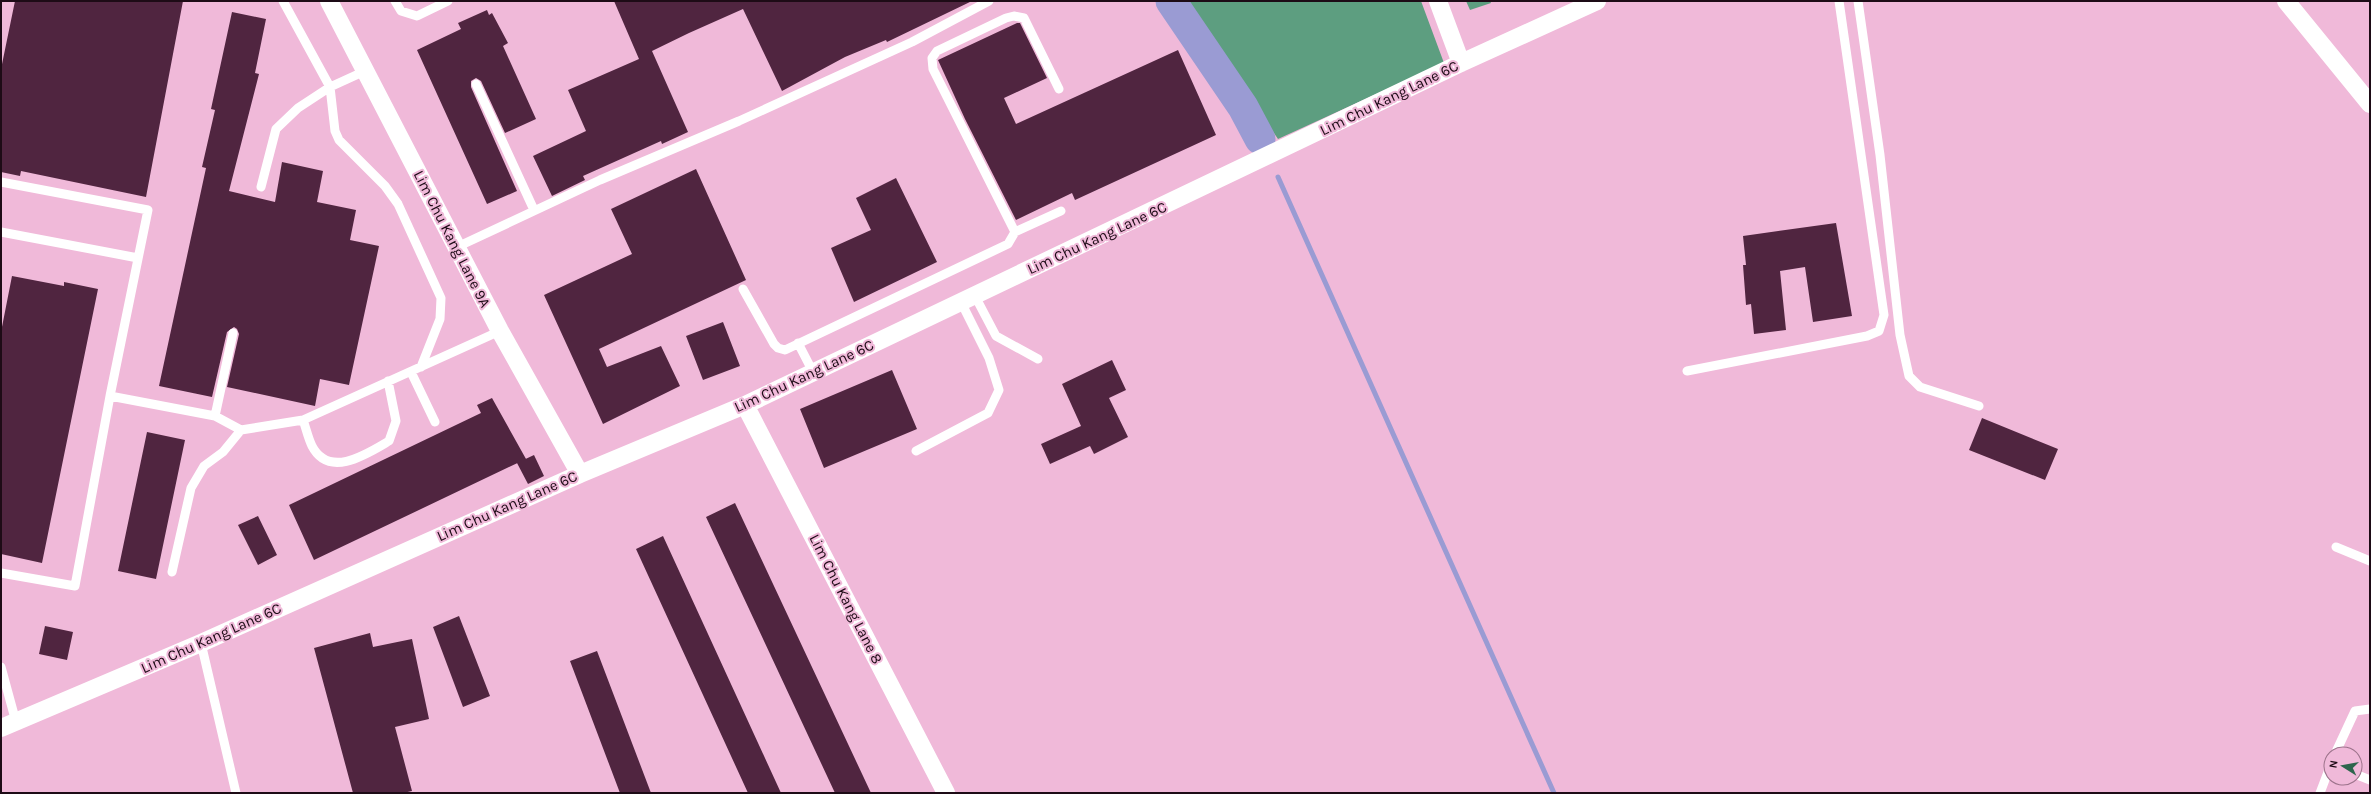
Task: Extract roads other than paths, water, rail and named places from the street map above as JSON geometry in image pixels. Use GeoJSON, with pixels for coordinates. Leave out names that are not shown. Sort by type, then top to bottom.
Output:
{"type":"FeatureCollection","features":[{"type":"Feature","properties":{"kind":"street","name":"Lim Chu Kang Lane 9A"},"geometry":{"type":"LineString","coordinates":[[329,1],[456,248],[580,474]]}},
{"type":"Feature","properties":{"kind":"street"},"geometry":{"type":"LineString","coordinates":[[1438,1],[1461,63]]}},
{"type":"Feature","properties":{"kind":"street","name":"Lim Chu Kang Lane 6C"},"geometry":{"type":"LineString","coordinates":[[9,725],[201,643],[580,474],[745,405],[1461,63],[1597,1]]}},
{"type":"Feature","properties":{"kind":"street"},"geometry":{"type":"LineString","coordinates":[[2286,1],[2370,104]]}},
{"type":"Feature","properties":{"kind":"street","name":"Lim Chu Kang Lane 8"},"geometry":{"type":"LineString","coordinates":[[745,405],[946,793]]}},
{"type":"Feature","properties":{"kind":"lane"},"geometry":{"type":"LineString","coordinates":[[283,1],[330,87],[335,131],[339,140],[385,186],[398,204],[442,298],[440,318],[421,367]]}},
{"type":"Feature","properties":{"kind":"lane"},"geometry":{"type":"LineString","coordinates":[[395,1],[401,11],[417,16],[448,1]]}},
{"type":"Feature","properties":{"kind":"lane"},"geometry":{"type":"LineString","coordinates":[[456,248],[600,180],[739,121],[912,42],[989,1]]}},
{"type":"Feature","properties":{"kind":"lane"},"geometry":{"type":"LineString","coordinates":[[1687,371],[1867,336],[1879,331],[1884,315],[1839,1]]}},
{"type":"Feature","properties":{"kind":"lane"},"geometry":{"type":"LineString","coordinates":[[1858,1],[1880,155],[1900,335],[1909,376],[1920,387],[1979,406]]}},
{"type":"Feature","properties":{"kind":"lane"},"geometry":{"type":"LineString","coordinates":[[1015,232],[933,69],[932,58],[937,51],[1006,18],[1014,16],[1024,18],[1059,89]]}},
{"type":"Feature","properties":{"kind":"lane"},"geometry":{"type":"LineString","coordinates":[[261,186],[276,129],[298,108],[330,87],[365,71]]}},
{"type":"Feature","properties":{"kind":"lane"},"geometry":{"type":"LineString","coordinates":[[476,84],[534,210]]}},
{"type":"Feature","properties":{"kind":"lane"},"geometry":{"type":"LineString","coordinates":[[1,182],[148,210],[110,396],[75,586],[1,572]]}},
{"type":"Feature","properties":{"kind":"lane"},"geometry":{"type":"LineString","coordinates":[[742,289],[778,348],[785,350],[1008,244],[1015,232],[1061,211]]}},
{"type":"Feature","properties":{"kind":"lane"},"geometry":{"type":"LineString","coordinates":[[1,232],[138,258]]}},
{"type":"Feature","properties":{"kind":"lane"},"geometry":{"type":"LineString","coordinates":[[968,299],[996,336],[1038,359]]}},
{"type":"Feature","properties":{"kind":"lane"},"geometry":{"type":"LineString","coordinates":[[916,451],[988,413],[999,390],[968,299]]}},
{"type":"Feature","properties":{"kind":"lane"},"geometry":{"type":"LineString","coordinates":[[110,396],[215,416],[241,430],[303,420],[500,330]]}},
{"type":"Feature","properties":{"kind":"lane"},"geometry":{"type":"LineString","coordinates":[[215,416],[233,333]]}},
{"type":"Feature","properties":{"kind":"lane"},"geometry":{"type":"LineString","coordinates":[[798,343],[813,372]]}},
{"type":"Feature","properties":{"kind":"lane"},"geometry":{"type":"LineString","coordinates":[[410,372],[435,422]]}},
{"type":"Feature","properties":{"kind":"lane"},"geometry":{"type":"LineString","coordinates":[[303,420],[313,447],[324,459],[337,464],[368,454],[389,441],[396,421],[388,381]]}},
{"type":"Feature","properties":{"kind":"lane"},"geometry":{"type":"LineString","coordinates":[[172,572],[191,488],[204,466],[222,452],[241,430]]}},
{"type":"Feature","properties":{"kind":"lane"},"geometry":{"type":"LineString","coordinates":[[2336,547],[2370,561]]}},
{"type":"Feature","properties":{"kind":"lane"},"geometry":{"type":"LineString","coordinates":[[201,643],[236,793]]}},
{"type":"Feature","properties":{"kind":"lane"},"geometry":{"type":"LineString","coordinates":[[1,667],[9,725]]}},
{"type":"Feature","properties":{"kind":"lane"},"geometry":{"type":"LineString","coordinates":[[2340,746],[2355,711],[2370,709]]}},
{"type":"Feature","properties":{"kind":"waterway"},"geometry":{"type":"LineString","coordinates":[[1171,1],[1243,107],[1260,139]]}},
{"type":"Feature","properties":{"kind":"waterway"},"geometry":{"type":"LineString","coordinates":[[1278,177],[1554,793]]}}]}
